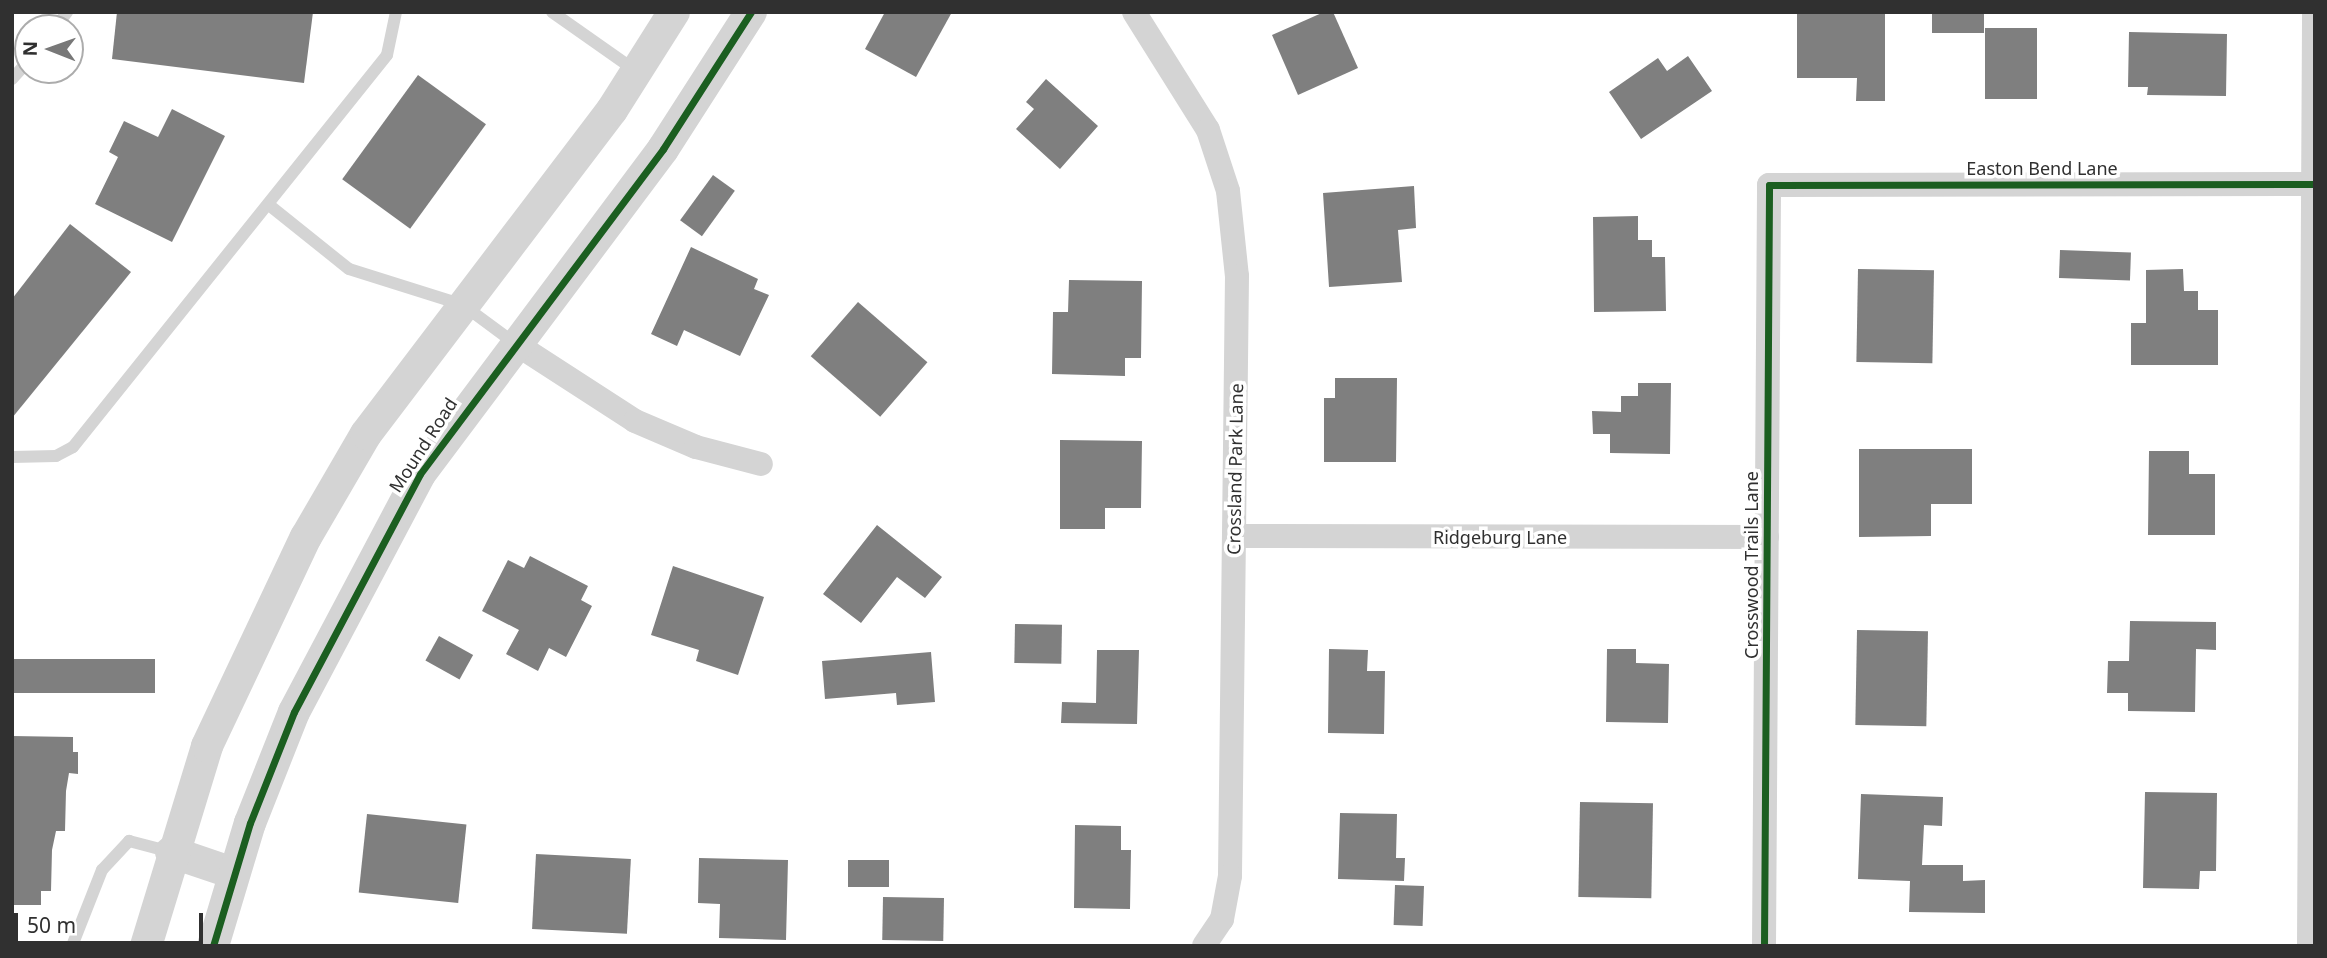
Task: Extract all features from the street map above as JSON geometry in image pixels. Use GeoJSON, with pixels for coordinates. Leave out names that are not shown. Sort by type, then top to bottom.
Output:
{"type":"FeatureCollection","features":[{"type":"Feature","properties":{"kind":"street"},"geometry":{"type":"LineString","coordinates":[[146,946],[171,852],[250,644],[306,537],[366,434],[636,72],[674,12]]}},
{"type":"Feature","properties":{"kind":"street","name":"Mound Road"},"geometry":{"type":"LineString","coordinates":[[213,946],[233,873],[295,712],[358,586],[420,474],[513,342],[663,149],[751,12]]}},
{"type":"Feature","properties":{"kind":"street","name":"Crossland Park Lane"},"geometry":{"type":"LineString","coordinates":[[1134,12],[1208,130],[1228,191],[1237,276],[1230,876],[1222,919],[1204,946]]}},
{"type":"Feature","properties":{"kind":"street"},"geometry":{"type":"LineString","coordinates":[[2309,946],[2314,12]]}},
{"type":"Feature","properties":{"kind":"street","name":"Easton Bend Lane"},"geometry":{"type":"LineString","coordinates":[[1769,185],[2314,184]]}},
{"type":"Feature","properties":{"kind":"street","name":"Crosswood Trails Lane"},"geometry":{"type":"LineString","coordinates":[[1764,946],[1769,185]]}},
{"type":"Feature","properties":{"kind":"street"},"geometry":{"type":"LineString","coordinates":[[513,342],[635,421],[761,464]]}},
{"type":"Feature","properties":{"kind":"street","name":"Ridgeburg Lane"},"geometry":{"type":"LineString","coordinates":[[1234,536],[1767,537]]}},
{"type":"Feature","properties":{"kind":"street"},"geometry":{"type":"LineString","coordinates":[[171,852],[233,873]]}},
{"type":"Feature","properties":{"kind":"lane"},"geometry":{"type":"LineString","coordinates":[[12,457],[57,456],[73,447],[387,55],[396,12]]}},
{"type":"Feature","properties":{"kind":"lane"},"geometry":{"type":"LineString","coordinates":[[552,12],[636,72]]}},
{"type":"Feature","properties":{"kind":"lane"},"geometry":{"type":"LineString","coordinates":[[269,205],[349,269],[463,305],[513,342]]}},
{"type":"Feature","properties":{"kind":"lane"},"geometry":{"type":"LineString","coordinates":[[72,946],[102,870],[129,841],[171,852]]}},
{"type":"Feature","properties":{"kind":"building"},"geometry":{"type":"Polygon","coordinates":[[[117,12],[313,12],[304,83],[112,59],[117,12]]]}},
{"type":"Feature","properties":{"kind":"building"},"geometry":{"type":"Polygon","coordinates":[[[885,12],[952,12],[916,77],[865,49],[885,12]]]}},
{"type":"Feature","properties":{"kind":"building"},"geometry":{"type":"Polygon","coordinates":[[[1324,12],[1333,12],[1358,68],[1298,95],[1272,35],[1324,12]]]}},
{"type":"Feature","properties":{"kind":"building"},"geometry":{"type":"Polygon","coordinates":[[[1797,12],[1885,12],[1885,101],[1856,101],[1857,78],[1797,78],[1797,12]]]}},
{"type":"Feature","properties":{"kind":"building"},"geometry":{"type":"Polygon","coordinates":[[[1932,12],[1984,12],[1984,33],[1932,33],[1932,12]]]}},
{"type":"Feature","properties":{"kind":"building"},"geometry":{"type":"Polygon","coordinates":[[[1985,28],[2037,28],[2037,99],[1985,99],[1985,28]]]}},
{"type":"Feature","properties":{"kind":"building"},"geometry":{"type":"Polygon","coordinates":[[[2129,32],[2227,34],[2226,96],[2147,95],[2148,87],[2128,87],[2129,32]]]}},
{"type":"Feature","properties":{"kind":"building"},"geometry":{"type":"Polygon","coordinates":[[[1688,56],[1712,91],[1641,139],[1609,92],[1658,58],[1667,71],[1688,56]]]}},
{"type":"Feature","properties":{"kind":"building"},"geometry":{"type":"Polygon","coordinates":[[[418,75],[486,124],[410,229],[342,179],[418,75]]]}},
{"type":"Feature","properties":{"kind":"building"},"geometry":{"type":"Polygon","coordinates":[[[1046,79],[1098,126],[1060,169],[1016,129],[1034,109],[1026,102],[1046,79]]]}},
{"type":"Feature","properties":{"kind":"building"},"geometry":{"type":"Polygon","coordinates":[[[172,109],[225,136],[172,242],[95,204],[118,157],[109,152],[124,121],[158,137],[172,109]]]}},
{"type":"Feature","properties":{"kind":"building"},"geometry":{"type":"Polygon","coordinates":[[[713,175],[735,191],[702,236],[680,220],[713,175]]]}},
{"type":"Feature","properties":{"kind":"building"},"geometry":{"type":"Polygon","coordinates":[[[1414,186],[1416,228],[1398,230],[1402,282],[1329,287],[1323,193],[1414,186]]]}},
{"type":"Feature","properties":{"kind":"building"},"geometry":{"type":"Polygon","coordinates":[[[1638,216],[1638,240],[1652,240],[1652,257],[1665,257],[1666,311],[1594,312],[1593,217],[1638,216]]]}},
{"type":"Feature","properties":{"kind":"building"},"geometry":{"type":"Polygon","coordinates":[[[70,224],[131,272],[12,418],[12,299],[70,224]]]}},
{"type":"Feature","properties":{"kind":"building"},"geometry":{"type":"Polygon","coordinates":[[[691,247],[758,279],[754,289],[769,295],[740,356],[684,330],[677,346],[651,334],[691,247]]]}},
{"type":"Feature","properties":{"kind":"building"},"geometry":{"type":"Polygon","coordinates":[[[2060,250],[2131,252],[2130,280],[2059,278],[2060,250]]]}},
{"type":"Feature","properties":{"kind":"building"},"geometry":{"type":"Polygon","coordinates":[[[1858,269],[1934,270],[1932,363],[1856,362],[1858,269]]]}},
{"type":"Feature","properties":{"kind":"building"},"geometry":{"type":"Polygon","coordinates":[[[2183,269],[2184,291],[2198,291],[2198,310],[2218,310],[2218,365],[2131,365],[2131,323],[2146,323],[2146,270],[2183,269]]]}},
{"type":"Feature","properties":{"kind":"building"},"geometry":{"type":"Polygon","coordinates":[[[1069,280],[1142,281],[1141,358],[1125,358],[1125,376],[1052,374],[1053,312],[1068,312],[1069,280]]]}},
{"type":"Feature","properties":{"kind":"building"},"geometry":{"type":"Polygon","coordinates":[[[858,302],[927,362],[880,417],[811,356],[858,302]]]}},
{"type":"Feature","properties":{"kind":"building"},"geometry":{"type":"Polygon","coordinates":[[[1335,378],[1397,378],[1396,462],[1324,462],[1324,398],[1335,398],[1335,378]]]}},
{"type":"Feature","properties":{"kind":"building"},"geometry":{"type":"Polygon","coordinates":[[[1638,383],[1671,383],[1670,454],[1610,453],[1610,434],[1593,434],[1592,411],[1621,412],[1621,396],[1638,396],[1638,383]]]}},
{"type":"Feature","properties":{"kind":"building"},"geometry":{"type":"Polygon","coordinates":[[[1060,440],[1142,441],[1141,508],[1105,508],[1105,529],[1060,529],[1060,440]]]}},
{"type":"Feature","properties":{"kind":"building"},"geometry":{"type":"Polygon","coordinates":[[[1859,449],[1972,449],[1972,504],[1931,504],[1931,536],[1859,537],[1859,449]]]}},
{"type":"Feature","properties":{"kind":"building"},"geometry":{"type":"Polygon","coordinates":[[[2149,451],[2189,451],[2189,474],[2215,474],[2215,535],[2148,535],[2149,451]]]}},
{"type":"Feature","properties":{"kind":"building"},"geometry":{"type":"Polygon","coordinates":[[[877,525],[942,577],[925,598],[897,577],[861,623],[823,594],[877,525]]]}},
{"type":"Feature","properties":{"kind":"building"},"geometry":{"type":"Polygon","coordinates":[[[530,556],[588,586],[581,600],[592,606],[566,657],[549,648],[538,671],[506,654],[519,630],[482,611],[508,560],[524,568],[530,556]]]}},
{"type":"Feature","properties":{"kind":"building"},"geometry":{"type":"Polygon","coordinates":[[[673,566],[764,597],[738,675],[696,661],[699,650],[651,635],[673,566]]]}},
{"type":"Feature","properties":{"kind":"building"},"geometry":{"type":"Polygon","coordinates":[[[2130,621],[2216,622],[2216,650],[2196,649],[2195,712],[2128,711],[2128,693],[2107,693],[2108,661],[2129,661],[2130,621]]]}},
{"type":"Feature","properties":{"kind":"building"},"geometry":{"type":"Polygon","coordinates":[[[1015,624],[1062,625],[1061,664],[1014,663],[1015,624]]]}},
{"type":"Feature","properties":{"kind":"building"},"geometry":{"type":"Polygon","coordinates":[[[1857,630],[1928,631],[1926,726],[1855,725],[1857,630]]]}},
{"type":"Feature","properties":{"kind":"building"},"geometry":{"type":"Polygon","coordinates":[[[439,636],[473,655],[460,679],[425,660],[439,636]]]}},
{"type":"Feature","properties":{"kind":"building"},"geometry":{"type":"Polygon","coordinates":[[[1329,649],[1368,650],[1367,671],[1385,671],[1384,734],[1328,733],[1329,649]]]}},
{"type":"Feature","properties":{"kind":"building"},"geometry":{"type":"Polygon","coordinates":[[[1607,649],[1636,649],[1636,663],[1669,664],[1668,723],[1606,722],[1607,649]]]}},
{"type":"Feature","properties":{"kind":"building"},"geometry":{"type":"Polygon","coordinates":[[[1097,650],[1139,650],[1137,724],[1061,723],[1062,702],[1096,703],[1097,650]]]}},
{"type":"Feature","properties":{"kind":"building"},"geometry":{"type":"Polygon","coordinates":[[[931,652],[935,702],[897,705],[896,693],[825,699],[822,661],[931,652]]]}},
{"type":"Feature","properties":{"kind":"building"},"geometry":{"type":"Polygon","coordinates":[[[12,659],[155,659],[155,693],[12,693],[12,659]]]}},
{"type":"Feature","properties":{"kind":"building"},"geometry":{"type":"Polygon","coordinates":[[[12,736],[73,737],[73,752],[78,752],[78,774],[69,773],[66,791],[65,831],[56,831],[52,850],[51,891],[41,891],[41,905],[12,905],[12,736]]]}},
{"type":"Feature","properties":{"kind":"building"},"geometry":{"type":"Polygon","coordinates":[[[2145,792],[2217,793],[2216,871],[2200,871],[2199,889],[2143,888],[2145,792]]]}},
{"type":"Feature","properties":{"kind":"building"},"geometry":{"type":"Polygon","coordinates":[[[1861,794],[1943,797],[1942,826],[1924,825],[1922,865],[1963,865],[1963,881],[1985,880],[1985,913],[1909,912],[1910,881],[1858,879],[1861,794]]]}},
{"type":"Feature","properties":{"kind":"building"},"geometry":{"type":"Polygon","coordinates":[[[1580,802],[1653,803],[1651,898],[1578,897],[1580,802]]]}},
{"type":"Feature","properties":{"kind":"building"},"geometry":{"type":"Polygon","coordinates":[[[1340,813],[1397,814],[1396,858],[1405,858],[1404,881],[1338,879],[1340,813]]]}},
{"type":"Feature","properties":{"kind":"building"},"geometry":{"type":"Polygon","coordinates":[[[367,814],[466,824],[458,903],[359,893],[367,814]]]}},
{"type":"Feature","properties":{"kind":"building"},"geometry":{"type":"Polygon","coordinates":[[[1075,825],[1121,826],[1121,850],[1131,850],[1130,909],[1074,908],[1075,825]]]}},
{"type":"Feature","properties":{"kind":"building"},"geometry":{"type":"Polygon","coordinates":[[[536,854],[631,859],[627,934],[532,929],[536,854]]]}},
{"type":"Feature","properties":{"kind":"building"},"geometry":{"type":"Polygon","coordinates":[[[699,858],[788,860],[786,940],[719,938],[720,904],[698,903],[699,858]]]}},
{"type":"Feature","properties":{"kind":"building"},"geometry":{"type":"Polygon","coordinates":[[[848,860],[889,860],[889,887],[848,887],[848,860]]]}},
{"type":"Feature","properties":{"kind":"building"},"geometry":{"type":"Polygon","coordinates":[[[1395,885],[1424,886],[1423,926],[1394,925],[1395,885]]]}},
{"type":"Feature","properties":{"kind":"building"},"geometry":{"type":"Polygon","coordinates":[[[883,897],[944,898],[943,941],[882,940],[883,897]]]}},
{"type":"Feature","properties":{"kind":"cycle path"},"geometry":{"type":"LineString","coordinates":[[213,946],[250,823],[294,712],[420,474],[663,149],[751,12]]}},
{"type":"Feature","properties":{"kind":"cycle path"},"geometry":{"type":"LineString","coordinates":[[1764,946],[1769,185],[2315,184]]}}]}
